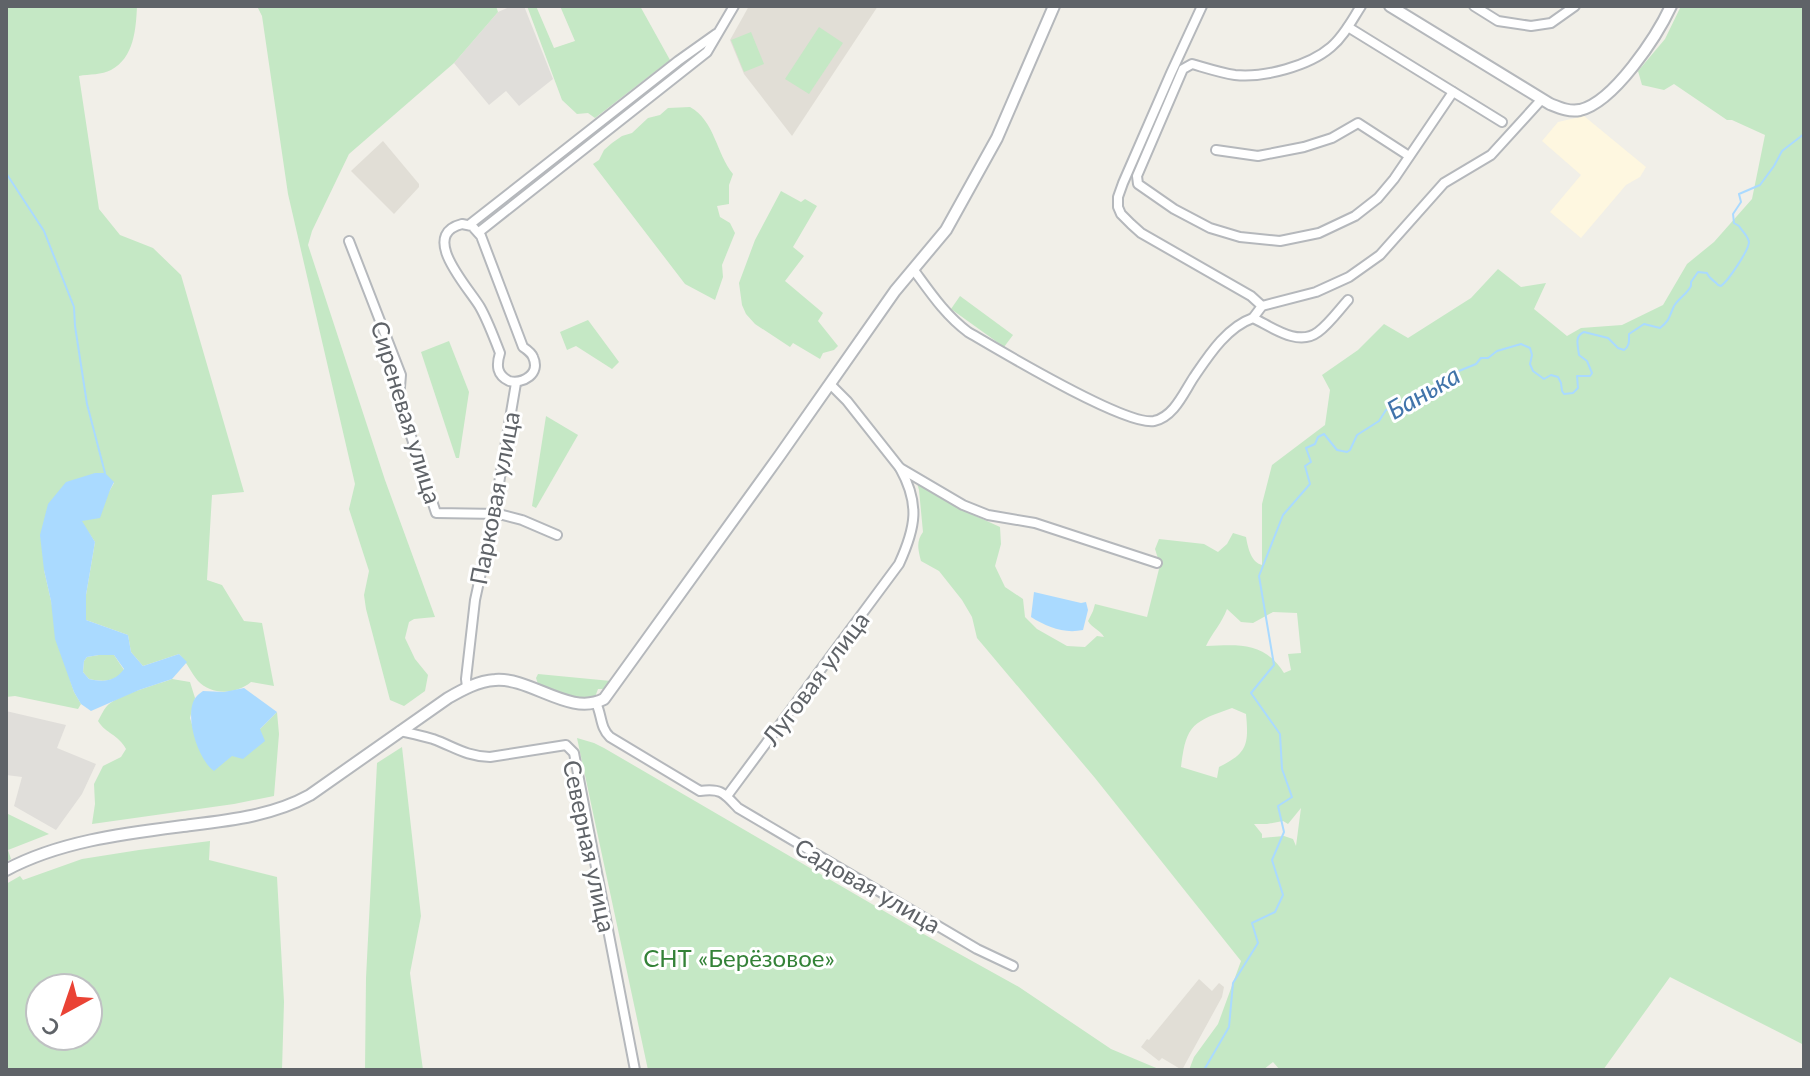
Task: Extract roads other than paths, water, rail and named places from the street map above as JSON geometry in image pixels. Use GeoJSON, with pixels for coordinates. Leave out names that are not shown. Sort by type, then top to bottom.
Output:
{"type":"FeatureCollection","features":[{"type":"Feature","properties":{"kind":"street"},"geometry":{"type":"LineString","coordinates":[[469,225],[480,234],[707,52],[734,6]]}},
{"type":"Feature","properties":{"kind":"street"},"geometry":{"type":"LineString","coordinates":[[6,870],[49,851],[124,834],[227,820],[293,805],[467,687],[505,680],[574,703],[596,703],[604,699],[895,291],[946,230],[997,138],[1054,6]]}},
{"type":"Feature","properties":{"kind":"street"},"geometry":{"type":"LineString","coordinates":[[1202,6],[1123,183],[1118,207],[1141,233],[1251,296],[1262,306]]}},
{"type":"Feature","properties":{"kind":"street"},"geometry":{"type":"LineString","coordinates":[[1361,6],[1330,48],[1304,63],[1279,71],[1241,75],[1192,64],[1183,69],[1136,180],[1141,187],[1210,228],[1247,239],[1280,241],[1319,233],[1355,216],[1378,198],[1453,92]]}},
{"type":"Feature","properties":{"kind":"street"},"geometry":{"type":"LineString","coordinates":[[1390,6],[1542,99],[1570,111],[1582,110],[1601,99],[1634,65],[1652,42],[1671,6]]}},
{"type":"Feature","properties":{"kind":"street"},"geometry":{"type":"LineString","coordinates":[[1474,6],[1498,21],[1531,26],[1551,23],[1575,6]]}},
{"type":"Feature","properties":{"kind":"street"},"geometry":{"type":"LineString","coordinates":[[1348,27],[1502,122]]}},
{"type":"Feature","properties":{"kind":"street"},"geometry":{"type":"LineString","coordinates":[[516,383],[506,380],[500,373],[497,363],[500,353],[480,307],[458,278],[445,248],[445,238],[450,230],[459,225],[469,225],[720,31]]}},
{"type":"Feature","properties":{"kind":"street"},"geometry":{"type":"LineString","coordinates":[[913,269],[946,313],[968,332],[1111,409],[1140,420],[1153,421],[1173,409],[1211,353],[1240,323],[1253,318],[1262,306],[1316,292],[1349,277],[1380,255],[1444,183],[1491,155],[1542,99]]}},
{"type":"Feature","properties":{"kind":"street"},"geometry":{"type":"LineString","coordinates":[[1216,150],[1258,156],[1332,138],[1358,123],[1409,156]]}},
{"type":"Feature","properties":{"kind":"street","name":"Парковая улица"},"geometry":{"type":"LineString","coordinates":[[467,687],[473,611],[494,513],[516,383],[530,376],[534,368],[533,356],[523,347],[480,234]]}},
{"type":"Feature","properties":{"kind":"street","name":"Сиреневая улица"},"geometry":{"type":"LineString","coordinates":[[349,241],[401,375],[399,399],[436,513],[494,513],[522,520],[557,535]]}},
{"type":"Feature","properties":{"kind":"street"},"geometry":{"type":"LineString","coordinates":[[1253,318],[1293,337],[1305,338],[1318,333],[1348,300]]}},
{"type":"Feature","properties":{"kind":"street"},"geometry":{"type":"LineString","coordinates":[[830,384],[900,468],[963,505],[988,515],[1035,523],[1157,563]]}},
{"type":"Feature","properties":{"kind":"street","name":"Луговая улица"},"geometry":{"type":"LineString","coordinates":[[727,796],[901,559],[913,522],[914,500],[900,468]]}},
{"type":"Feature","properties":{"kind":"street"},"geometry":{"type":"LineString","coordinates":[[596,703],[605,733],[610,737],[700,791],[715,789],[727,796]]}},
{"type":"Feature","properties":{"kind":"street","name":"Северная улица"},"geometry":{"type":"LineString","coordinates":[[400,731],[433,739],[467,755],[479,757],[566,745],[574,753],[635,1070]]}},
{"type":"Feature","properties":{"kind":"street","name":"Садовая улица"},"geometry":{"type":"LineString","coordinates":[[727,796],[738,808],[759,821],[977,949],[1013,966]]}},
{"type":"Feature","properties":{"kind":"water"},"geometry":{"type":"Polygon","coordinates":[[[105,473],[114,482],[100,518],[82,521],[95,542],[86,595],[86,620],[128,635],[131,652],[143,666],[179,654],[187,662],[172,679],[91,711],[81,704],[74,692],[55,639],[40,535],[48,504],[66,482],[105,473]],[[114,655],[87,657],[83,672],[94,680],[117,676],[124,669],[114,655]]]}},
{"type":"Feature","properties":{"kind":"water"},"geometry":{"type":"Polygon","coordinates":[[[1034,592],[1086,602],[1088,610],[1083,630],[1056,629],[1031,617],[1034,592]]]}},
{"type":"Feature","properties":{"kind":"water"},"geometry":{"type":"Polygon","coordinates":[[[244,688],[277,712],[260,729],[265,741],[243,759],[232,756],[214,771],[203,758],[195,738],[191,717],[194,700],[203,691],[224,692],[244,688]]]}},
{"type":"Feature","properties":{"kind":"waterway","name":"Банька"},"geometry":{"type":"LineString","coordinates":[[1204,1070],[1229,1027],[1233,983],[1258,943],[1252,923],[1275,912],[1283,895],[1272,860],[1284,832],[1278,806],[1292,797],[1282,769],[1280,734],[1251,693],[1274,665],[1259,576],[1283,515],[1310,484],[1305,466],[1311,462],[1306,448],[1324,434],[1337,450],[1347,452],[1357,435],[1379,421],[1386,410],[1402,405],[1409,396],[1446,381],[1481,358],[1521,344],[1530,348],[1533,371],[1544,379],[1551,375],[1558,377],[1564,394],[1573,393],[1578,388],[1577,376],[1590,376],[1592,373],[1587,361],[1579,355],[1577,342],[1581,334],[1584,332],[1608,338],[1624,350],[1629,334],[1644,324],[1660,328],[1666,323],[1698,272],[1707,273],[1718,285],[1724,283],[1749,242],[1734,223],[1733,214],[1741,202],[1739,194],[1760,185],[1782,151],[1804,134]]}},
{"type":"Feature","properties":{"kind":"waterway"},"geometry":{"type":"LineString","coordinates":[[6,173],[44,231],[74,307],[87,404],[105,473]]}},
{"type":"Feature","properties":{"kind":"park label","name":"СНТ «Берёзовое»"},"geometry":{"type":"Point","coordinates":[739,957]}}]}
